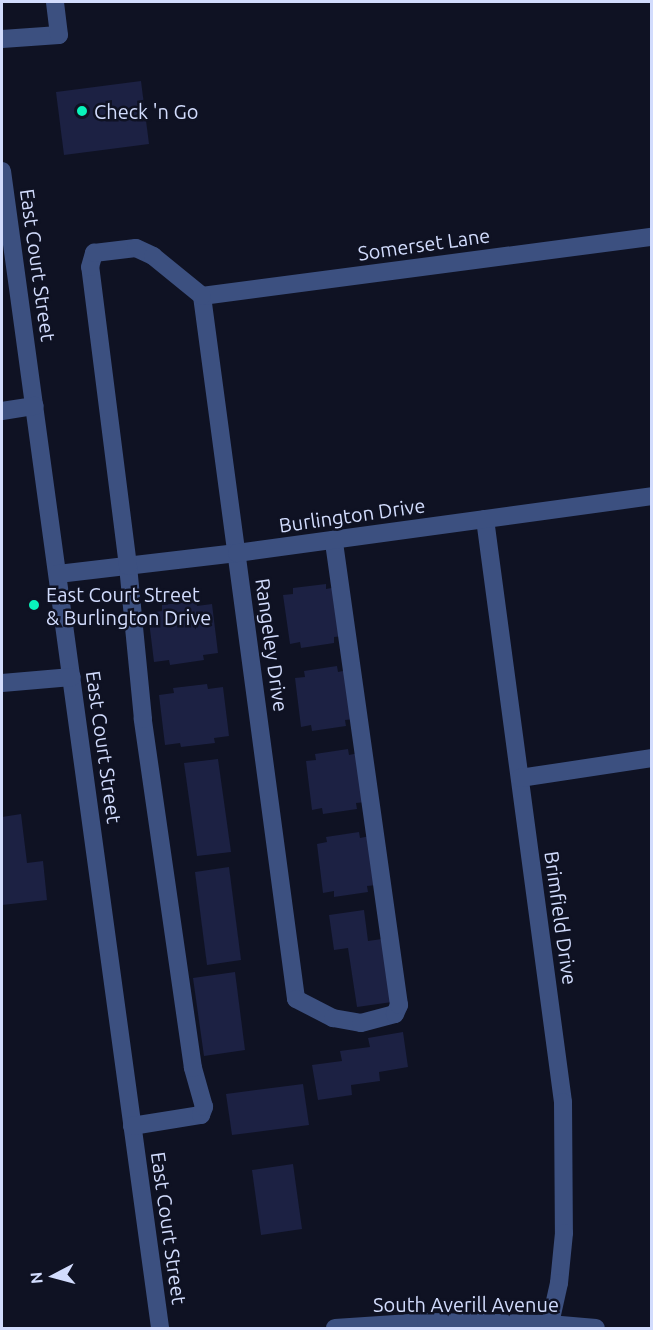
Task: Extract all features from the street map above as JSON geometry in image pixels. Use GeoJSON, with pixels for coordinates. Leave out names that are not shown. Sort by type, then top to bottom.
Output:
{"type":"FeatureCollection","features":[{"type":"Feature","properties":{"kind":"street"},"geometry":{"type":"LineString","coordinates":[[2,39],[59,34],[55,2]]}},
{"type":"Feature","properties":{"kind":"street","name":"East Court Street"},"geometry":{"type":"LineString","coordinates":[[2,171],[160,1329]]}},
{"type":"Feature","properties":{"kind":"street","name":"Somerset Lane"},"geometry":{"type":"LineString","coordinates":[[202,296],[651,237]]}},
{"type":"Feature","properties":{"kind":"street"},"geometry":{"type":"LineString","coordinates":[[132,1126],[201,1115],[204,1107],[193,1068],[143,719],[128,566],[90,267],[94,253],[136,248],[153,256],[202,296]]}},
{"type":"Feature","properties":{"kind":"street","name":"Rangeley Drive"},"geometry":{"type":"LineString","coordinates":[[202,296],[296,999],[333,1018],[361,1023],[395,1014],[399,1005],[334,540]]}},
{"type":"Feature","properties":{"kind":"street"},"geometry":{"type":"LineString","coordinates":[[2,411],[35,406]]}},
{"type":"Feature","properties":{"kind":"street","name":"Burlington Drive"},"geometry":{"type":"LineString","coordinates":[[58,574],[237,553],[651,496]]}},
{"type":"Feature","properties":{"kind":"street","name":"Brimfield Drive"},"geometry":{"type":"LineString","coordinates":[[485,519],[563,1102],[564,1233],[559,1283],[549,1326]]}},
{"type":"Feature","properties":{"kind":"street"},"geometry":{"type":"LineString","coordinates":[[2,682],[72,677]]}},
{"type":"Feature","properties":{"kind":"street"},"geometry":{"type":"LineString","coordinates":[[520,778],[651,758]]}},
{"type":"Feature","properties":{"kind":"street","name":"South Averill Avenue"},"geometry":{"type":"LineString","coordinates":[[335,1329],[426,1322],[596,1329]]}},
{"type":"Feature","properties":{"kind":"building"},"geometry":{"type":"Polygon","coordinates":[[[141,81],[149,144],[64,155],[56,92],[141,81]]]}},
{"type":"Feature","properties":{"kind":"building"},"geometry":{"type":"Polygon","coordinates":[[[326,584],[326,589],[337,587],[344,636],[334,637],[334,643],[301,648],[300,642],[290,644],[283,595],[293,594],[293,588],[326,584]]]}},
{"type":"Feature","properties":{"kind":"building"},"geometry":{"type":"Polygon","coordinates":[[[196,601],[197,606],[212,604],[218,653],[203,655],[204,660],[170,665],[169,660],[154,662],[148,613],[162,611],[162,605],[196,601]]]}},
{"type":"Feature","properties":{"kind":"building"},"geometry":{"type":"Polygon","coordinates":[[[337,666],[338,672],[348,670],[355,719],[345,720],[346,726],[312,731],[311,725],[301,727],[295,678],[305,677],[304,671],[337,666]]]}},
{"type":"Feature","properties":{"kind":"building"},"geometry":{"type":"Polygon","coordinates":[[[207,684],[208,689],[223,687],[229,736],[214,738],[215,743],[181,747],[180,743],[165,745],[159,695],[174,693],[173,688],[207,684]]]}},
{"type":"Feature","properties":{"kind":"building"},"geometry":{"type":"Polygon","coordinates":[[[348,749],[349,755],[359,753],[366,802],[356,803],[357,809],[323,814],[322,808],[312,810],[306,761],[316,760],[315,754],[348,749]]]}},
{"type":"Feature","properties":{"kind":"building"},"geometry":{"type":"Polygon","coordinates":[[[218,759],[231,852],[197,856],[184,763],[218,759]]]}},
{"type":"Feature","properties":{"kind":"building"},"geometry":{"type":"Polygon","coordinates":[[[21,814],[27,863],[43,861],[47,900],[2,905],[2,817],[21,814]]]}},
{"type":"Feature","properties":{"kind":"building"},"geometry":{"type":"Polygon","coordinates":[[[359,832],[360,838],[370,836],[377,885],[367,886],[368,892],[334,897],[334,891],[323,893],[317,844],[327,842],[326,837],[359,832]]]}},
{"type":"Feature","properties":{"kind":"building"},"geometry":{"type":"Polygon","coordinates":[[[229,867],[241,960],[207,965],[195,872],[229,867]]]}},
{"type":"Feature","properties":{"kind":"building"},"geometry":{"type":"Polygon","coordinates":[[[364,910],[368,941],[382,939],[392,1002],[357,1007],[348,948],[334,950],[329,915],[364,910]]]}},
{"type":"Feature","properties":{"kind":"building"},"geometry":{"type":"Polygon","coordinates":[[[235,972],[245,1050],[204,1056],[193,978],[235,972]]]}},
{"type":"Feature","properties":{"kind":"building"},"geometry":{"type":"Polygon","coordinates":[[[403,1032],[408,1067],[379,1072],[380,1081],[351,1085],[352,1095],[318,1100],[312,1065],[342,1061],[340,1051],[370,1047],[368,1038],[403,1032]]]}},
{"type":"Feature","properties":{"kind":"building"},"geometry":{"type":"Polygon","coordinates":[[[303,1084],[309,1125],[232,1135],[226,1094],[303,1084]]]}},
{"type":"Feature","properties":{"kind":"building"},"geometry":{"type":"Polygon","coordinates":[[[293,1164],[302,1229],[261,1235],[252,1170],[293,1164]]]}},
{"type":"Feature","properties":{"kind":"place","name":"Check 'n Go"},"geometry":{"type":"Point","coordinates":[82,111]}},
{"type":"Feature","properties":{"kind":"place","name":"East Court Street & Burlington Drive"},"geometry":{"type":"Point","coordinates":[34,605]}}]}
